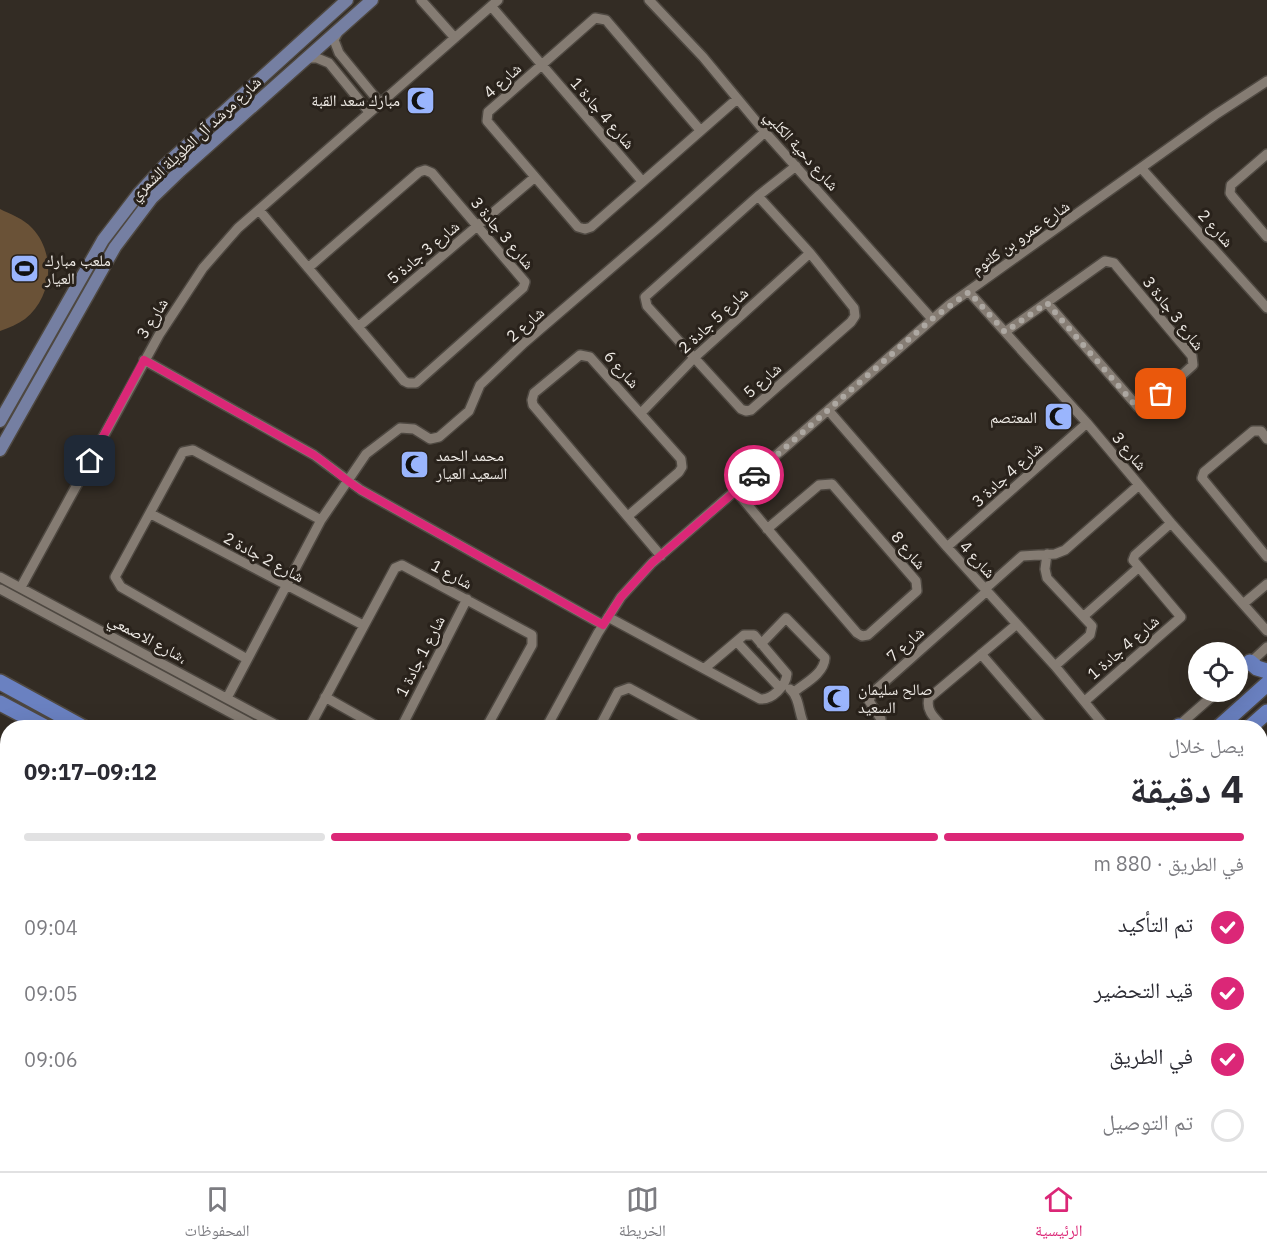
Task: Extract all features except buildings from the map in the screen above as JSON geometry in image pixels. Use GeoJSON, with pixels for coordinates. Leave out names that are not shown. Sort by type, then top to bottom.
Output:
{"type":"FeatureCollection","features":[{"type":"Feature","properties":{"kind":"highway"},"geometry":{"type":"LineString","coordinates":[[1250,662],[1257,668],[1267,671]]}},
{"type":"Feature","properties":{"kind":"highway"},"geometry":{"type":"LineString","coordinates":[[0,682],[69,720]]}},
{"type":"Feature","properties":{"kind":"highway"},"geometry":{"type":"LineString","coordinates":[[1227,720],[1267,684]]}},
{"type":"Feature","properties":{"kind":"highway"},"geometry":{"type":"LineString","coordinates":[[0,703],[32,720]]}},
{"type":"Feature","properties":{"kind":"main road","name":"شارع مرشد آل الطويلة الشمري"},"geometry":{"type":"LineString","coordinates":[[0,422],[103,240],[139,193],[164,166],[347,0]]}},
{"type":"Feature","properties":{"kind":"main road","name":"شارع مرشد آل الطويلة الشمري"},"geometry":{"type":"LineString","coordinates":[[0,450],[98,275],[132,221],[173,177],[372,0]]}},
{"type":"Feature","properties":{"kind":"main road"},"geometry":{"type":"LineString","coordinates":[[226,129],[222,125],[222,117],[244,95]]}},
{"type":"Feature","properties":{"kind":"main road"},"geometry":{"type":"LineString","coordinates":[[52,328],[53,335],[45,352],[49,356],[53,354]]}},
{"type":"Feature","properties":{"kind":"main road"},"geometry":{"type":"LineString","coordinates":[[32,363],[37,368],[31,383],[33,389]]}},
{"type":"Feature","properties":{"kind":"street"},"geometry":{"type":"LineString","coordinates":[[421,0],[455,38]]}},
{"type":"Feature","properties":{"kind":"street","name":"شارع دحية الكلبي"},"geometry":{"type":"LineString","coordinates":[[649,0],[703,57],[765,132],[932,319]]}},
{"type":"Feature","properties":{"kind":"street","name":"شارع 3"},"geometry":{"type":"LineString","coordinates":[[21,587],[144,360],[203,268],[238,228],[495,3]]}},
{"type":"Feature","properties":{"kind":"street","name":"شارع 4 جادة 1"},"geometry":{"type":"LineString","coordinates":[[495,3],[542,65],[642,181]]}},
{"type":"Feature","properties":{"kind":"street","name":"شارع 4"},"geometry":{"type":"LineString","coordinates":[[700,130],[606,20],[601,18],[595,18],[488,112],[486,117],[487,121],[578,226],[585,229],[737,99]]}},
{"type":"Feature","properties":{"kind":"street"},"geometry":{"type":"LineString","coordinates":[[338,30],[334,40],[339,53],[380,103]]}},
{"type":"Feature","properties":{"kind":"street"},"geometry":{"type":"LineString","coordinates":[[306,58],[317,58],[329,63],[369,112]]}},
{"type":"Feature","properties":{"kind":"street","name":"شارع عمرو بن كلثوم"},"geometry":{"type":"LineString","coordinates":[[550,720],[605,621],[621,597],[661,556],[932,319],[1267,81]]}},
{"type":"Feature","properties":{"kind":"street","name":"شارع 2"},"geometry":{"type":"LineString","coordinates":[[227,698],[321,520],[366,454],[400,428],[414,429],[430,439],[439,437],[469,411],[480,385],[524,343],[765,132]]}},
{"type":"Feature","properties":{"kind":"street"},"geometry":{"type":"LineString","coordinates":[[1267,154],[1230,188],[1232,196],[1267,237]]}},
{"type":"Feature","properties":{"kind":"street","name":"شارع 5"},"geometry":{"type":"LineString","coordinates":[[758,196],[810,253],[854,308],[855,316],[749,411],[741,409],[694,358],[647,306],[645,297],[758,196],[796,166]]}},
{"type":"Feature","properties":{"kind":"street","name":"شارع 2"},"geometry":{"type":"LineString","coordinates":[[1143,169],[1267,308]]}},
{"type":"Feature","properties":{"kind":"street","name":"شارع 3 جادة 3"},"geometry":{"type":"LineString","coordinates":[[259,210],[308,268],[358,327],[404,381],[408,383],[416,383],[525,285],[524,279],[432,173],[422,170],[308,268]]}},
{"type":"Feature","properties":{"kind":"street","name":"شارع 3 جادة 5"},"geometry":{"type":"LineString","coordinates":[[358,327],[535,177]]}},
{"type":"Feature","properties":{"kind":"street","name":"شارع 5 جادة 2"},"geometry":{"type":"LineString","coordinates":[[640,413],[694,358],[810,253]]}},
{"type":"Feature","properties":{"kind":"street","name":"شارع 3 جادة 3"},"geometry":{"type":"LineString","coordinates":[[1005,332],[1106,261],[1113,261],[1192,356],[1193,365],[1146,408],[1138,407],[1047,303]]}},
{"type":"Feature","properties":{"kind":"street","name":"شارع 3"},"geometry":{"type":"LineString","coordinates":[[969,292],[1087,423],[1171,523],[1267,630]]}},
{"type":"Feature","properties":{"kind":"street","name":"شارع 6"},"geometry":{"type":"LineString","coordinates":[[628,516],[679,472],[682,467],[681,459],[590,357],[577,356],[534,393],[533,405],[661,556]]}},
{"type":"Feature","properties":{"kind":"street"},"geometry":{"type":"LineString","coordinates":[[144,360],[314,455],[339,472],[347,481],[605,621],[705,668],[760,699],[768,698],[782,686],[787,674],[754,635],[749,634],[744,635],[705,668]]}},
{"type":"Feature","properties":{"kind":"street","name":"شارع 4"},"geometry":{"type":"LineString","coordinates":[[829,411],[947,547],[1055,666],[1099,720]]}},
{"type":"Feature","properties":{"kind":"street","name":"شارع 4 جادة 3"},"geometry":{"type":"LineString","coordinates":[[947,547],[1087,423]]}},
{"type":"Feature","properties":{"kind":"street"},"geometry":{"type":"LineString","coordinates":[[1267,439],[1261,431],[1253,431],[1204,472],[1202,478],[1267,557]]}},
{"type":"Feature","properties":{"kind":"street"},"geometry":{"type":"LineString","coordinates":[[247,659],[121,587],[115,577],[183,452],[188,449],[321,520]]}},
{"type":"Feature","properties":{"kind":"street","name":"شارع 8"},"geometry":{"type":"LineString","coordinates":[[736,491],[767,529],[857,633],[862,636],[868,635],[917,591],[916,581],[832,484],[819,484],[767,529]]}},
{"type":"Feature","properties":{"kind":"street"},"geometry":{"type":"LineString","coordinates":[[986,590],[1022,556],[1065,550],[1139,485]]}},
{"type":"Feature","properties":{"kind":"street","name":"شارع 2 جادة 2"},"geometry":{"type":"LineString","coordinates":[[151,514],[363,625]]}},
{"type":"Feature","properties":{"kind":"street"},"geometry":{"type":"LineString","coordinates":[[1084,616],[1138,568],[1133,560],[1135,555],[1171,523]]}},
{"type":"Feature","properties":{"kind":"street"},"geometry":{"type":"LineString","coordinates":[[1047,554],[1045,569],[1047,578],[1092,626],[1092,632],[1055,666]]}},
{"type":"Feature","properties":{"kind":"street","name":"شارع 1"},"geometry":{"type":"LineString","coordinates":[[313,720],[395,568],[402,565],[530,632],[533,638],[532,645],[490,720]]}},
{"type":"Feature","properties":{"kind":"street","name":"شارع 4 جادة 1"},"geometry":{"type":"LineString","coordinates":[[1084,701],[1181,617],[1138,568]]}},
{"type":"Feature","properties":{"kind":"street","name":"شارع الاصمعي،"},"geometry":{"type":"LineString","coordinates":[[0,576],[267,720]]}},
{"type":"Feature","properties":{"kind":"street"},"geometry":{"type":"LineString","coordinates":[[1243,604],[1267,584]]}},
{"type":"Feature","properties":{"kind":"street","name":"شارع الاصمعي،"},"geometry":{"type":"LineString","coordinates":[[0,589],[244,720]]}},
{"type":"Feature","properties":{"kind":"street","name":"شارع 7"},"geometry":{"type":"LineString","coordinates":[[881,720],[870,703],[872,693],[986,590]]}},
{"type":"Feature","properties":{"kind":"street","name":"شارع 1 جادة 1"},"geometry":{"type":"LineString","coordinates":[[405,720],[467,599]]}},
{"type":"Feature","properties":{"kind":"street"},"geometry":{"type":"LineString","coordinates":[[761,644],[786,618],[825,658],[825,665],[821,670],[794,692]]}},
{"type":"Feature","properties":{"kind":"street"},"geometry":{"type":"LineString","coordinates":[[937,720],[928,710],[929,698],[1017,624]]}},
{"type":"Feature","properties":{"kind":"street"},"geometry":{"type":"LineString","coordinates":[[737,642],[782,686],[794,692],[802,720]]}},
{"type":"Feature","properties":{"kind":"street"},"geometry":{"type":"LineString","coordinates":[[1250,662],[1267,647]]}},
{"type":"Feature","properties":{"kind":"street"},"geometry":{"type":"LineString","coordinates":[[981,654],[1039,720]]}},
{"type":"Feature","properties":{"kind":"street"},"geometry":{"type":"LineString","coordinates":[[603,720],[618,692],[629,688],[688,720]]}},
{"type":"Feature","properties":{"kind":"street"},"geometry":{"type":"LineString","coordinates":[[325,697],[366,720]]}},
{"type":"Feature","properties":{"kind":"street"},"geometry":{"type":"LineString","coordinates":[[1186,720],[1206,702]]}},
{"type":"Feature","properties":{"kind":"shaded area","name":"ملعب مبارك العيار"},"geometry":{"type":"Polygon","coordinates":[[[0,209],[25,222],[40,238],[48,262],[48,275],[46,287],[34,310],[22,321],[0,331],[0,209]]]}},
{"type":"Feature","properties":{"kind":"way so far"},"geometry":{"type":"LineString","coordinates":[[754,475],[932,319],[969,292],[1005,332],[1047,303],[1136,406],[1146,408],[1161,394]]}},
{"type":"Feature","properties":{"kind":"place","name":"مبارك سعد القبة"},"geometry":{"type":"Point","coordinates":[421,100]}},
{"type":"Feature","properties":{"kind":"place","name":"ملعب مبارك العيار"},"geometry":{"type":"Point","coordinates":[24,269]}},
{"type":"Feature","properties":{"kind":"place","name":"المعتصم"},"geometry":{"type":"Point","coordinates":[1058,417]}},
{"type":"Feature","properties":{"kind":"place","name":"محمد الحمد السعيد العيار"},"geometry":{"type":"Point","coordinates":[415,464]}},
{"type":"Feature","properties":{"kind":"place","name":"صالح سليمان السعيد"},"geometry":{"type":"Point","coordinates":[837,698]}},
{"type":"Feature","properties":{"kind":"route"},"geometry":{"type":"LineString","coordinates":[[90,461],[144,360],[314,455],[339,472],[347,481],[411,519],[603,625],[621,597],[652,563],[754,475]]}}]}
